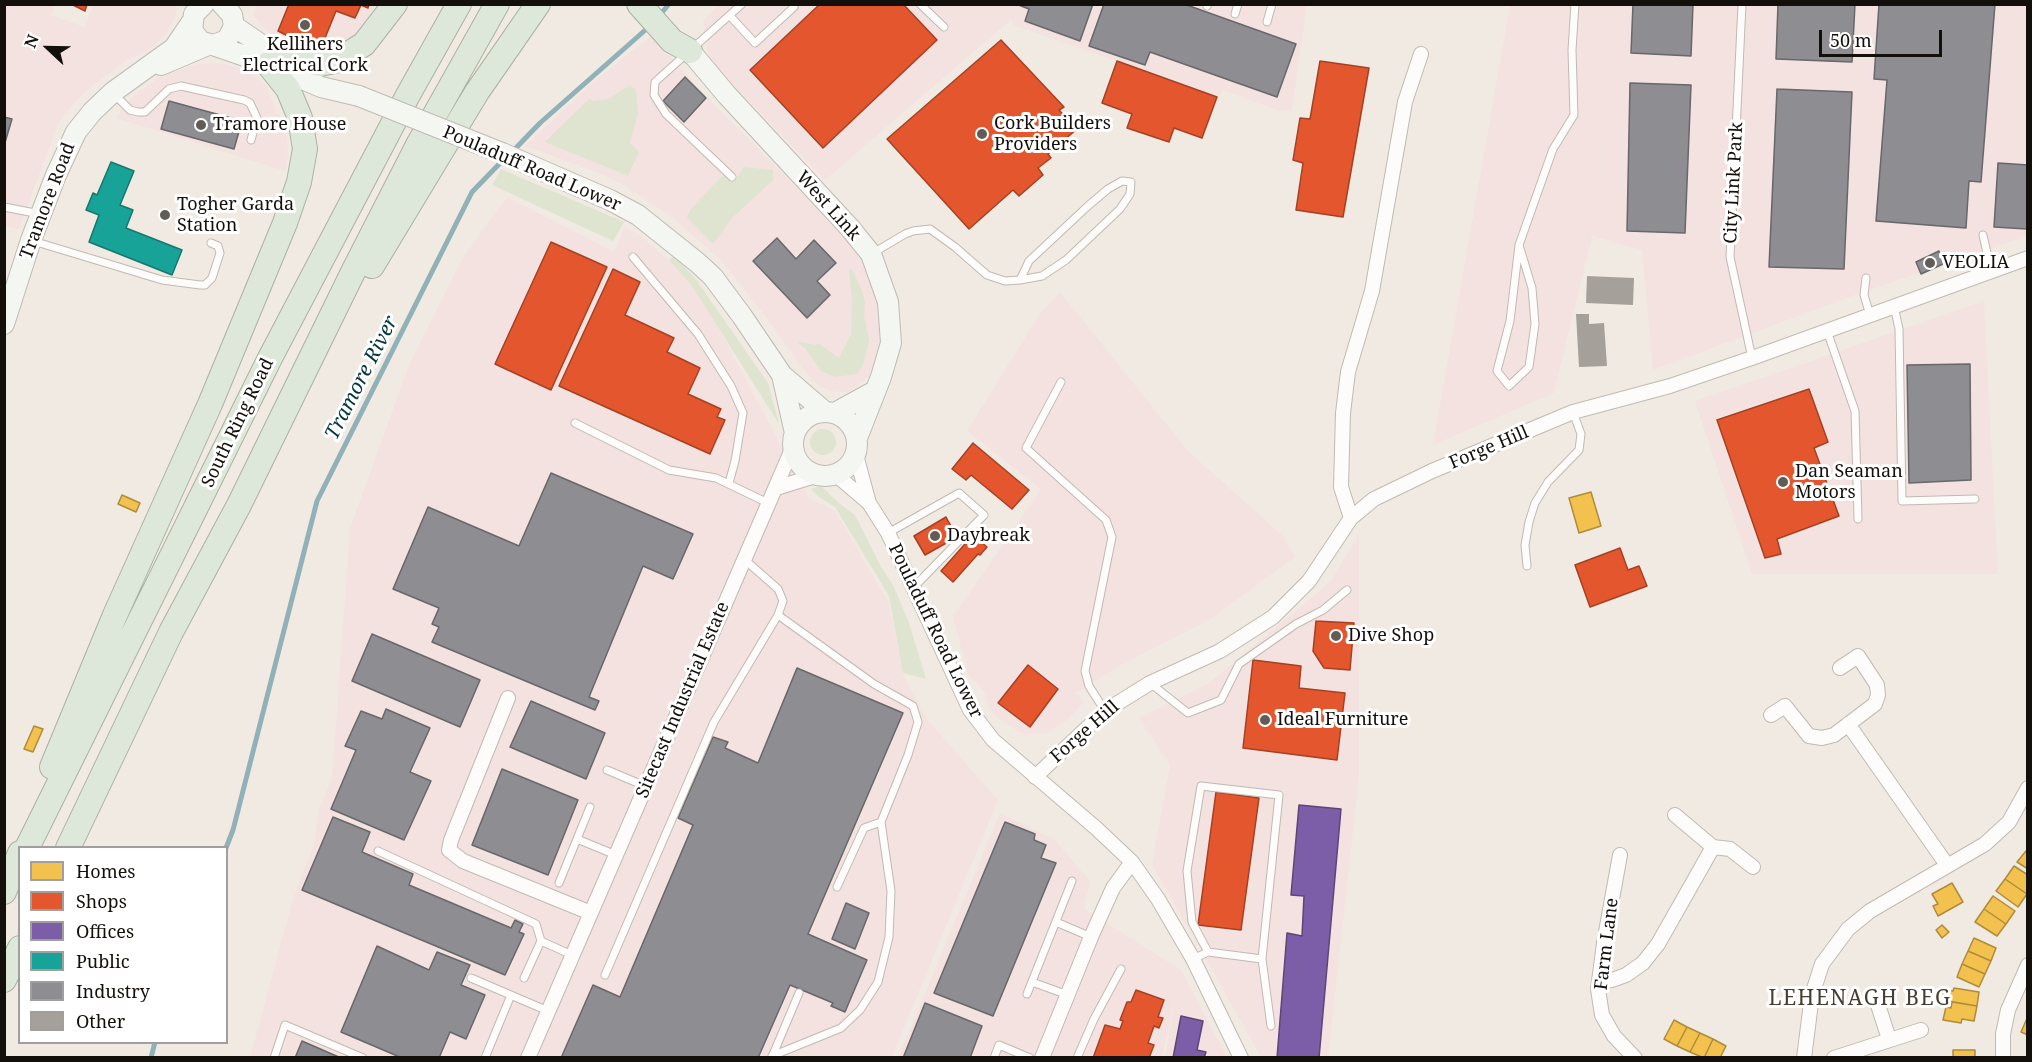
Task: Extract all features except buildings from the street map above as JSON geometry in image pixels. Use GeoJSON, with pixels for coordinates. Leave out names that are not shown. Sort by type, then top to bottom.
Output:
{"type":"FeatureCollection","features":[{"type":"Feature","properties":{"kind":"highway"},"geometry":{"type":"LineString","coordinates":[[274,60],[320,64],[339,60],[364,44],[395,4]]}},
{"type":"Feature","properties":{"kind":"highway","name":"South Ring Road"},"geometry":{"type":"LineString","coordinates":[[28,846],[276,348],[408,95],[459,4]]}},
{"type":"Feature","properties":{"kind":"highway","name":"South Ring Road"},"geometry":{"type":"LineString","coordinates":[[69,846],[171,632],[239,505],[354,270],[413,154],[497,4]]}},
{"type":"Feature","properties":{"kind":"highway"},"geometry":{"type":"LineString","coordinates":[[287,409],[477,92],[538,4]]}},
{"type":"Feature","properties":{"kind":"highway"},"geometry":{"type":"LineString","coordinates":[[639,4],[672,41],[690,51]]}},
{"type":"Feature","properties":{"kind":"highway"},"geometry":{"type":"LineString","coordinates":[[659,4],[682,32],[690,51]]}},
{"type":"Feature","properties":{"kind":"highway"},"geometry":{"type":"LineString","coordinates":[[22,846],[79,701],[210,404],[297,189],[305,158],[302,129],[288,88],[274,60]]}},
{"type":"Feature","properties":{"kind":"highway"},"geometry":{"type":"LineString","coordinates":[[4,892],[18,858]]}},
{"type":"Feature","properties":{"kind":"highway"},"geometry":{"type":"LineString","coordinates":[[4,892],[18,867]]}},
{"type":"Feature","properties":{"kind":"highway"},"geometry":{"type":"LineString","coordinates":[[4,980],[18,952]]}},
{"type":"Feature","properties":{"kind":"street"},"geometry":{"type":"LineString","coordinates":[[222,4],[235,17]]}},
{"type":"Feature","properties":{"kind":"street"},"geometry":{"type":"LineString","coordinates":[[195,12],[195,36],[210,45]]}},
{"type":"Feature","properties":{"kind":"street","name":"Tramore Road"},"geometry":{"type":"LineString","coordinates":[[4,324],[31,240],[70,142],[83,122],[113,92],[174,48],[195,12]]}},
{"type":"Feature","properties":{"kind":"street","name":"Tramore Road"},"geometry":{"type":"LineString","coordinates":[[144,71],[227,40],[235,17]]}},
{"type":"Feature","properties":{"kind":"street","name":"Pouladuff Road Lower"},"geometry":{"type":"LineString","coordinates":[[235,17],[274,60]]}},
{"type":"Feature","properties":{"kind":"street","name":"Pouladuff Road Lower"},"geometry":{"type":"LineString","coordinates":[[210,45],[274,60],[326,77],[359,96],[560,177],[638,215],[713,277],[782,375],[829,412],[850,422],[868,503]]}},
{"type":"Feature","properties":{"kind":"street","name":"West Link"},"geometry":{"type":"LineString","coordinates":[[690,51],[871,254],[885,291],[891,324],[891,342],[888,359],[857,446]]}},
{"type":"Feature","properties":{"kind":"street"},"geometry":{"type":"LineString","coordinates":[[1351,518],[1341,487],[1343,413],[1348,372],[1372,291],[1405,102],[1421,54]]}},
{"type":"Feature","properties":{"kind":"street","name":"Forge Hill"},"geometry":{"type":"LineString","coordinates":[[1035,777],[1104,711],[1150,683],[1220,651],[1273,617],[1309,581],[1351,518],[1374,499],[1432,471],[1573,412],[1670,386],[2028,258]]}},
{"type":"Feature","properties":{"kind":"street","name":"Pouladuff Road Lower"},"geometry":{"type":"LineString","coordinates":[[782,375],[801,465],[826,475],[868,503],[888,533],[970,710],[993,740],[1096,828],[1132,862],[1158,899],[1193,959],[1241,1058]]}},
{"type":"Feature","properties":{"kind":"street"},"geometry":{"type":"LineString","coordinates":[[794,440],[806,418],[829,412],[875,391]]}},
{"type":"Feature","properties":{"kind":"street","name":"Sitecast Industrial Estate"},"geometry":{"type":"LineString","coordinates":[[528,1058],[776,488],[794,440]]}},
{"type":"Feature","properties":{"kind":"street"},"geometry":{"type":"LineString","coordinates":[[776,488],[826,475],[851,463],[857,446]]}},
{"type":"Feature","properties":{"kind":"street"},"geometry":{"type":"LineString","coordinates":[[1771,715],[1785,706],[1809,736],[1822,738],[1833,735],[1875,704],[1878,695],[1877,685],[1858,656],[1840,668]]}},
{"type":"Feature","properties":{"kind":"street"},"geometry":{"type":"LineString","coordinates":[[508,698],[451,840],[450,850],[463,861],[591,913]]}},
{"type":"Feature","properties":{"kind":"street"},"geometry":{"type":"LineString","coordinates":[[1848,724],[1947,865]]}},
{"type":"Feature","properties":{"kind":"street"},"geometry":{"type":"LineString","coordinates":[[1804,1058],[1812,995],[1822,964],[1848,929],[1870,910],[1984,844],[2009,822],[2028,788]]}},
{"type":"Feature","properties":{"kind":"street"},"geometry":{"type":"LineString","coordinates":[[1675,815],[1713,847],[1730,849],[1753,867]]}},
{"type":"Feature","properties":{"kind":"street"},"geometry":{"type":"LineString","coordinates":[[1599,981],[1612,980],[1626,975],[1643,963],[1658,944],[1713,847]]}},
{"type":"Feature","properties":{"kind":"street","name":"Farm Lane"},"geometry":{"type":"LineString","coordinates":[[1620,855],[1598,989],[1602,1015],[1614,1036],[1635,1058]]}},
{"type":"Feature","properties":{"kind":"street"},"geometry":{"type":"LineString","coordinates":[[1042,1058],[1113,888],[1132,862]]}},
{"type":"Feature","properties":{"kind":"street"},"geometry":{"type":"LineString","coordinates":[[2003,1058],[2003,1034],[2008,1010],[2028,965]]}},
{"type":"Feature","properties":{"kind":"street"},"geometry":{"type":"LineString","coordinates":[[1878,1005],[1889,1039]]}},
{"type":"Feature","properties":{"kind":"street"},"geometry":{"type":"LineString","coordinates":[[1834,1058],[1921,1030]]}},
{"type":"Feature","properties":{"kind":"lane"},"geometry":{"type":"LineString","coordinates":[[732,177],[666,114],[654,95],[655,82],[742,4]]}},
{"type":"Feature","properties":{"kind":"lane"},"geometry":{"type":"LineString","coordinates":[[730,16],[755,43],[794,7],[792,4]]}},
{"type":"Feature","properties":{"kind":"lane"},"geometry":{"type":"LineString","coordinates":[[920,4],[944,27]]}},
{"type":"Feature","properties":{"kind":"lane"},"geometry":{"type":"LineString","coordinates":[[1235,14],[1238,4]]}},
{"type":"Feature","properties":{"kind":"lane"},"geometry":{"type":"LineString","coordinates":[[1267,22],[1272,4]]}},
{"type":"Feature","properties":{"kind":"lane"},"geometry":{"type":"LineString","coordinates":[[1519,245],[1532,288],[1535,324],[1529,367],[1509,386],[1497,371],[1510,321],[1519,245],[1553,149],[1575,115],[1572,50],[1575,4]]}},
{"type":"Feature","properties":{"kind":"lane","name":"City Link Park"},"geometry":{"type":"LineString","coordinates":[[1742,4],[1730,257],[1752,358]]}},
{"type":"Feature","properties":{"kind":"lane"},"geometry":{"type":"LineString","coordinates":[[113,92],[130,110],[138,112],[145,112],[169,89],[181,86],[194,87],[244,100],[250,104],[257,118],[251,140]]}},
{"type":"Feature","properties":{"kind":"lane"},"geometry":{"type":"LineString","coordinates":[[871,254],[905,234],[922,229],[930,230],[956,247],[987,275],[1005,281],[1020,280],[1042,276],[1066,260],[1120,209],[1131,194],[1131,182],[1122,181],[1108,189],[1029,261],[1020,280]]}},
{"type":"Feature","properties":{"kind":"lane"},"geometry":{"type":"LineString","coordinates":[[4,207],[41,214]]}},
{"type":"Feature","properties":{"kind":"lane"},"geometry":{"type":"LineString","coordinates":[[1983,235],[1991,271]]}},
{"type":"Feature","properties":{"kind":"lane"},"geometry":{"type":"LineString","coordinates":[[31,240],[162,280],[200,285],[205,285],[212,278],[220,253],[218,246],[211,243]]}},
{"type":"Feature","properties":{"kind":"lane"},"geometry":{"type":"LineString","coordinates":[[633,257],[698,334],[731,386],[742,413],[735,461],[729,483]]}},
{"type":"Feature","properties":{"kind":"lane"},"geometry":{"type":"LineString","coordinates":[[1866,278],[1864,295],[1870,315]]}},
{"type":"Feature","properties":{"kind":"lane"},"geometry":{"type":"LineString","coordinates":[[1894,306],[1899,328],[1902,501],[1975,500]]}},
{"type":"Feature","properties":{"kind":"lane"},"geometry":{"type":"LineString","coordinates":[[1827,331],[1855,411],[1858,519]]}},
{"type":"Feature","properties":{"kind":"lane"},"geometry":{"type":"LineString","coordinates":[[1061,382],[1026,448],[1106,520],[1112,537],[1085,671],[1089,686],[1104,711]]}},
{"type":"Feature","properties":{"kind":"lane"},"geometry":{"type":"LineString","coordinates":[[1527,566],[1525,545],[1528,522],[1535,503],[1548,482],[1579,450],[1581,434],[1573,412]]}},
{"type":"Feature","properties":{"kind":"lane"},"geometry":{"type":"LineString","coordinates":[[575,423],[669,470],[716,478],[768,503]]}},
{"type":"Feature","properties":{"kind":"lane"},"geometry":{"type":"LineString","coordinates":[[888,533],[959,493],[984,515],[914,587]]}},
{"type":"Feature","properties":{"kind":"lane"},"geometry":{"type":"LineString","coordinates":[[605,975],[714,722],[778,615],[783,601],[778,589],[744,559]]}},
{"type":"Feature","properties":{"kind":"lane"},"geometry":{"type":"LineString","coordinates":[[1150,683],[1188,713],[1221,700],[1239,664],[1296,624],[1323,610],[1347,590]]}},
{"type":"Feature","properties":{"kind":"lane"},"geometry":{"type":"LineString","coordinates":[[772,1057],[841,1028],[861,1010],[878,982],[890,937],[891,891],[881,822],[908,755],[918,722],[913,706],[874,684],[778,615]]}},
{"type":"Feature","properties":{"kind":"lane"},"geometry":{"type":"LineString","coordinates":[[607,771],[645,786]]}},
{"type":"Feature","properties":{"kind":"lane"},"geometry":{"type":"LineString","coordinates":[[1208,952],[1192,922],[1187,871],[1201,786],[1279,795],[1262,959],[1271,1026]]}},
{"type":"Feature","properties":{"kind":"lane"},"geometry":{"type":"LineString","coordinates":[[559,883],[590,807]]}},
{"type":"Feature","properties":{"kind":"lane"},"geometry":{"type":"LineString","coordinates":[[837,887],[864,828],[881,822]]}},
{"type":"Feature","properties":{"kind":"lane"},"geometry":{"type":"LineString","coordinates":[[577,838],[616,855]]}},
{"type":"Feature","properties":{"kind":"lane"},"geometry":{"type":"LineString","coordinates":[[378,851],[536,924],[541,941],[524,978]]}},
{"type":"Feature","properties":{"kind":"lane"},"geometry":{"type":"LineString","coordinates":[[1027,994],[1072,881]]}},
{"type":"Feature","properties":{"kind":"lane"},"geometry":{"type":"LineString","coordinates":[[1056,922],[1091,937]]}},
{"type":"Feature","properties":{"kind":"lane"},"geometry":{"type":"LineString","coordinates":[[541,941],[572,955]]}},
{"type":"Feature","properties":{"kind":"lane"},"geometry":{"type":"LineString","coordinates":[[1193,959],[1208,952],[1262,959]]}},
{"type":"Feature","properties":{"kind":"lane"},"geometry":{"type":"LineString","coordinates":[[1077,1058],[1094,1019],[1121,969]]}},
{"type":"Feature","properties":{"kind":"lane"},"geometry":{"type":"LineString","coordinates":[[471,978],[548,1011]]}},
{"type":"Feature","properties":{"kind":"lane"},"geometry":{"type":"LineString","coordinates":[[1032,982],[1068,995]]}},
{"type":"Feature","properties":{"kind":"lane"},"geometry":{"type":"LineString","coordinates":[[772,1057],[799,993]]}},
{"type":"Feature","properties":{"kind":"lane"},"geometry":{"type":"LineString","coordinates":[[485,1058],[510,995]]}},
{"type":"Feature","properties":{"kind":"lane"},"geometry":{"type":"LineString","coordinates":[[274,1058],[285,1025],[363,1058]]}},
{"type":"Feature","properties":{"kind":"lane"},"geometry":{"type":"LineString","coordinates":[[994,1058],[999,1045],[1030,1058]]}},
{"type":"Feature","properties":{"kind":"shaded area"},"geometry":{"type":"Polygon","coordinates":[[[719,4],[1307,5],[1292,110],[1279,111],[1223,90],[1219,97],[1013,25],[1012,19],[825,180],[709,60],[703,21],[719,4]]]}},
{"type":"Feature","properties":{"kind":"shaded area"},"geometry":{"type":"Polygon","coordinates":[[[4,5],[55,5],[51,15],[85,27],[93,5],[176,5],[177,11],[168,32],[159,41],[149,50],[127,60],[91,87],[73,104],[58,124],[19,229],[5,226],[4,5]]]}},
{"type":"Feature","properties":{"kind":"shaded area"},"geometry":{"type":"Polygon","coordinates":[[[257,5],[377,5],[356,38],[331,49],[306,51],[278,39],[266,30],[253,15],[257,5]]]}},
{"type":"Feature","properties":{"kind":"shaded area"},"geometry":{"type":"Polygon","coordinates":[[[1510,5],[2027,5],[2027,236],[1855,295],[1653,370],[1642,250],[1592,236],[1554,393],[1433,445],[1510,5]]]}},
{"type":"Feature","properties":{"kind":"shaded area"},"geometry":{"type":"Polygon","coordinates":[[[653,34],[702,92],[849,244],[871,273],[878,298],[882,346],[873,374],[848,392],[830,391],[816,384],[720,259],[672,217],[622,184],[594,171],[525,146],[592,83],[653,34]]]}},
{"type":"Feature","properties":{"kind":"shaded area"},"geometry":{"type":"Polygon","coordinates":[[[221,63],[247,70],[266,85],[287,137],[288,154],[285,171],[116,118],[131,98],[159,77],[197,64],[221,63]]]}},
{"type":"Feature","properties":{"kind":"shaded area"},"geometry":{"type":"Polygon","coordinates":[[[507,197],[614,252],[625,227],[641,236],[669,260],[693,287],[718,327],[809,498],[835,511],[888,601],[904,676],[926,718],[998,800],[892,1057],[250,1058],[293,899],[314,844],[319,809],[332,778],[350,528],[409,365],[462,259],[507,197]]]}},
{"type":"Feature","properties":{"kind":"shaded area"},"geometry":{"type":"Polygon","coordinates":[[[1060,292],[1188,451],[1281,534],[1295,557],[1211,619],[1121,665],[1076,693],[1084,702],[1067,720],[1045,734],[1020,733],[991,712],[987,695],[968,674],[953,617],[1041,489],[967,431],[1039,315],[1060,292]]]}},
{"type":"Feature","properties":{"kind":"shaded area"},"geometry":{"type":"Polygon","coordinates":[[[1984,301],[1998,574],[1752,574],[1695,401],[1984,301]]]}},
{"type":"Feature","properties":{"kind":"shaded area"},"geometry":{"type":"Polygon","coordinates":[[[1359,535],[1359,777],[1328,1057],[1261,1057],[1152,864],[1170,765],[1139,718],[1209,683],[1330,582],[1359,535]]]}},
{"type":"Feature","properties":{"kind":"shaded area"},"geometry":{"type":"Polygon","coordinates":[[[1000,813],[1055,840],[1090,881],[1084,909],[1181,970],[1227,1057],[1165,1057],[1176,994],[1162,1057],[898,1058],[1000,813]]]}},
{"type":"Feature","properties":{"kind":"green space"},"geometry":{"type":"Polygon","coordinates":[[[629,85],[636,90],[638,113],[630,143],[639,152],[628,176],[545,142],[590,98],[592,101],[609,99],[629,85]]]}},
{"type":"Feature","properties":{"kind":"green space"},"geometry":{"type":"Polygon","coordinates":[[[744,167],[773,170],[773,180],[733,217],[713,244],[687,218],[691,209],[724,174],[734,182],[744,167]]]}},
{"type":"Feature","properties":{"kind":"green space"},"geometry":{"type":"Polygon","coordinates":[[[501,169],[624,222],[613,241],[492,185],[501,169]]]}},
{"type":"Feature","properties":{"kind":"green space"},"geometry":{"type":"Polygon","coordinates":[[[674,255],[697,281],[768,383],[779,424],[692,286],[669,260],[674,255]]]}},
{"type":"Feature","properties":{"kind":"green space"},"geometry":{"type":"Polygon","coordinates":[[[852,269],[863,293],[864,316],[869,340],[863,366],[856,374],[835,377],[821,371],[805,348],[796,341],[816,345],[818,343],[839,358],[851,334],[852,298],[849,270],[852,269]]]}},
{"type":"Feature","properties":{"kind":"green space"},"geometry":{"type":"Polygon","coordinates":[[[823,429],[832,433],[836,442],[832,451],[823,455],[814,451],[810,442],[814,433],[823,429]]]}},
{"type":"Feature","properties":{"kind":"green space"},"geometry":{"type":"Polygon","coordinates":[[[821,486],[855,515],[881,567],[893,585],[909,623],[926,679],[903,673],[889,596],[835,507],[811,489],[821,486]]]}},
{"type":"Feature","properties":{"kind":"waterway","name":"Tramore River"},"geometry":{"type":"LineString","coordinates":[[659,16],[669,4]]}},
{"type":"Feature","properties":{"kind":"waterway","name":"Tramore River"},"geometry":{"type":"LineString","coordinates":[[512,152],[540,123],[651,25]]}},
{"type":"Feature","properties":{"kind":"waterway","name":"Tramore River"},"geometry":{"type":"LineString","coordinates":[[227,846],[233,830],[317,501],[472,192],[505,158]]}},
{"type":"Feature","properties":{"kind":"waterway","name":"Tramore River"},"geometry":{"type":"LineString","coordinates":[[151,1058],[154,1044]]}},
{"type":"Feature","properties":{"kind":"place","name":"Kellihers Electrical Cork"},"geometry":{"type":"Point","coordinates":[305,25]}},
{"type":"Feature","properties":{"kind":"place","name":"Tramore House"},"geometry":{"type":"Point","coordinates":[201,125]}},
{"type":"Feature","properties":{"kind":"place","name":"Cork Builders Providers"},"geometry":{"type":"Point","coordinates":[982,134]}},
{"type":"Feature","properties":{"kind":"place","name":"Togher Garda Station"},"geometry":{"type":"Point","coordinates":[165,215]}},
{"type":"Feature","properties":{"kind":"place","name":"VEOLIA"},"geometry":{"type":"Point","coordinates":[1930,263]}},
{"type":"Feature","properties":{"kind":"place","name":"Dan Seaman Motors"},"geometry":{"type":"Point","coordinates":[1783,482]}},
{"type":"Feature","properties":{"kind":"place","name":"Daybreak"},"geometry":{"type":"Point","coordinates":[935,536]}},
{"type":"Feature","properties":{"kind":"place","name":"Dive Shop"},"geometry":{"type":"Point","coordinates":[1336,636]}},
{"type":"Feature","properties":{"kind":"place","name":"Ideal Furniture"},"geometry":{"type":"Point","coordinates":[1265,720]}},
{"type":"Feature","properties":{"kind":"district","name":"LEHENAGH BEG"},"geometry":{"type":"Point","coordinates":[1860,999]}}]}
